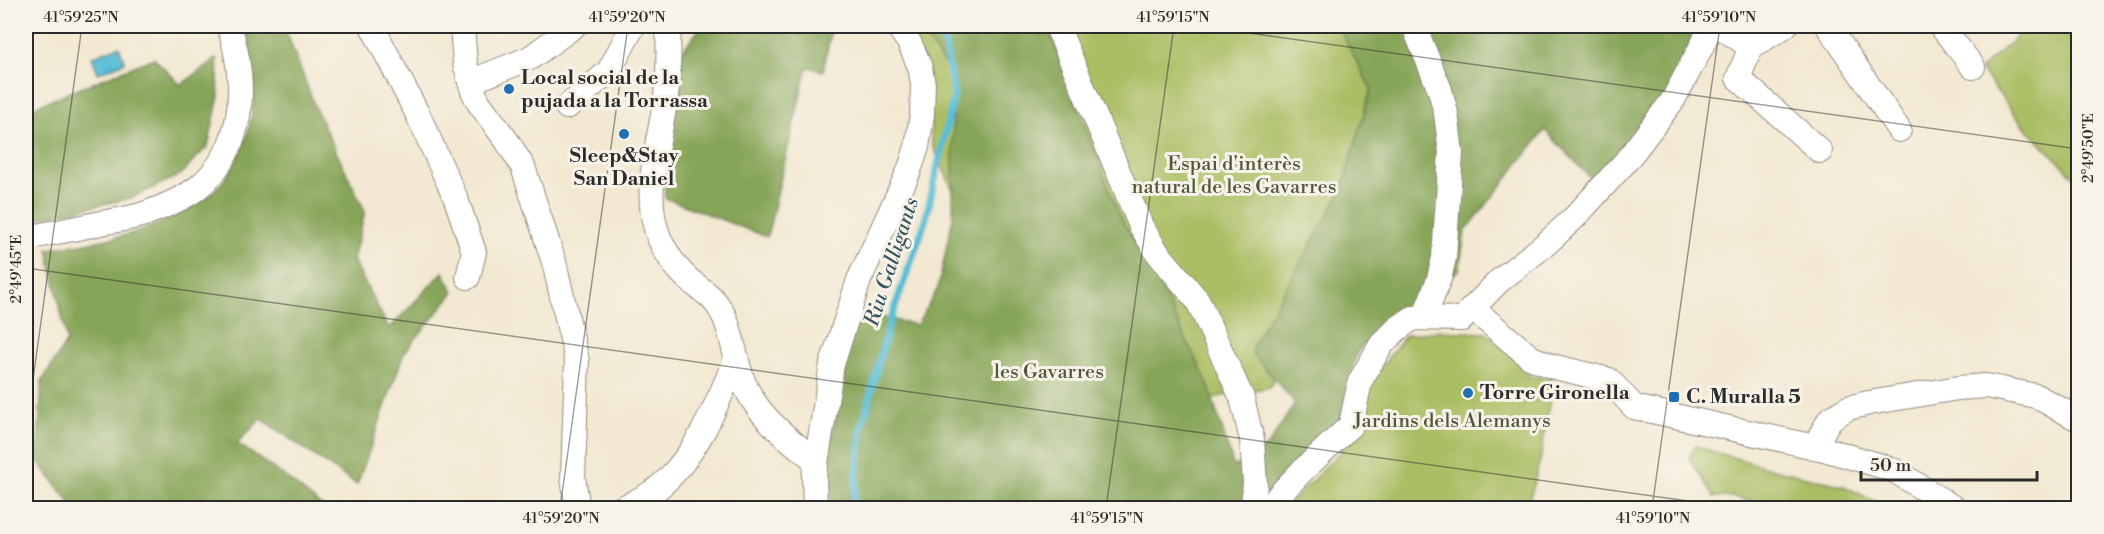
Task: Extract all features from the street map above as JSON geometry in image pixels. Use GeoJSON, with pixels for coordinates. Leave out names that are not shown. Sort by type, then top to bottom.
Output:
{"type":"FeatureCollection","features":[{"type":"Feature","properties":{"kind":"street"},"geometry":{"type":"LineString","coordinates":[[26,238],[145,214],[195,189],[229,149],[239,110],[240,64],[229,26]]}},
{"type":"Feature","properties":{"kind":"street"},"geometry":{"type":"LineString","coordinates":[[372,26],[450,183],[474,252],[468,277]]}},
{"type":"Feature","properties":{"kind":"street"},"geometry":{"type":"LineString","coordinates":[[462,26],[465,63],[470,82],[479,103],[523,167],[554,262],[577,361],[573,478],[578,508]]}},
{"type":"Feature","properties":{"kind":"street"},"geometry":{"type":"LineString","coordinates":[[470,82],[530,58],[574,26]]}},
{"type":"Feature","properties":{"kind":"street"},"geometry":{"type":"LineString","coordinates":[[567,107],[609,72],[633,26]]}},
{"type":"Feature","properties":{"kind":"street"},"geometry":{"type":"LineString","coordinates":[[668,26],[666,100],[653,169],[652,198],[656,229],[681,273],[718,303],[730,329],[736,358],[747,390],[766,418],[816,461]]}},
{"type":"Feature","properties":{"kind":"street"},"geometry":{"type":"LineString","coordinates":[[814,508],[814,476],[828,384],[850,302],[909,171],[917,147],[922,114],[923,84],[920,67],[910,44],[898,26]]}},
{"type":"Feature","properties":{"kind":"street"},"geometry":{"type":"LineString","coordinates":[[1057,26],[1141,226],[1157,252],[1198,301],[1242,398],[1252,440],[1255,483],[1253,508]]}},
{"type":"Feature","properties":{"kind":"street"},"geometry":{"type":"LineString","coordinates":[[1414,26],[1440,90],[1446,113],[1451,153],[1444,258],[1439,279],[1424,318]]}},
{"type":"Feature","properties":{"kind":"street"},"geometry":{"type":"LineString","coordinates":[[1271,508],[1279,495],[1302,471],[1351,425],[1360,381],[1381,345],[1397,329],[1413,318],[1462,319],[1499,281],[1547,243],[1576,216],[1627,160],[1673,100],[1710,26]]}},
{"type":"Feature","properties":{"kind":"street"},"geometry":{"type":"LineString","coordinates":[[1719,26],[1751,47]]}},
{"type":"Feature","properties":{"kind":"street"},"geometry":{"type":"LineString","coordinates":[[1785,26],[1751,47],[1738,78],[1820,151]]}},
{"type":"Feature","properties":{"kind":"street"},"geometry":{"type":"LineString","coordinates":[[1828,26],[1899,130]]}},
{"type":"Feature","properties":{"kind":"street"},"geometry":{"type":"LineString","coordinates":[[1941,26],[1973,67]]}},
{"type":"Feature","properties":{"kind":"street"},"geometry":{"type":"LineString","coordinates":[[1472,308],[1530,357],[1551,366],[1609,380],[1634,407],[1814,447],[1895,471],[1954,508]]}},
{"type":"Feature","properties":{"kind":"street"},"geometry":{"type":"LineString","coordinates":[[622,508],[657,489],[685,459],[713,412],[736,358]]}},
{"type":"Feature","properties":{"kind":"street"},"geometry":{"type":"LineString","coordinates":[[1814,447],[1830,419],[1848,408],[1959,388],[1986,386],[2036,396],[2079,419]]}},
{"type":"Feature","properties":{"kind":"green space"},"geometry":{"type":"Polygon","coordinates":[[[244,26],[284,26],[318,114],[365,211],[353,260],[389,329],[443,272],[454,292],[404,353],[357,485],[261,419],[237,443],[324,508],[74,508],[37,460],[42,381],[67,341],[48,249],[111,239],[147,228],[188,210],[215,190],[227,176],[244,144],[253,108],[251,53],[244,26]]]}},
{"type":"Feature","properties":{"kind":"green space"},"geometry":{"type":"Polygon","coordinates":[[[702,26],[826,26],[831,31],[823,71],[807,67],[767,237],[665,198],[664,173],[680,88],[678,56],[702,26]]]}},
{"type":"Feature","properties":{"kind":"green space","name":"Espai d'interès natural de les Gavarres"},"geometry":{"type":"Polygon","coordinates":[[[909,26],[1582,26],[1299,334],[1270,387],[1212,398],[961,208],[932,144],[928,76],[909,26]]]}},
{"type":"Feature","properties":{"kind":"green space","name":"les Gavarres"},"geometry":{"type":"Polygon","coordinates":[[[917,26],[1047,26],[1120,217],[1160,286],[1208,384],[1234,467],[1267,447],[1295,403],[1252,353],[1254,343],[1341,192],[1371,89],[1338,26],[1699,26],[1666,98],[1597,185],[1545,130],[1465,232],[1459,270],[1382,324],[1357,352],[1340,419],[1270,508],[832,508],[827,459],[856,312],[917,325],[938,288],[953,217],[953,76],[917,26]]]}},
{"type":"Feature","properties":{"kind":"green space"},"geometry":{"type":"Polygon","coordinates":[[[2029,26],[2078,26],[2078,181],[2024,126],[1980,69],[2029,26]]]}},
{"type":"Feature","properties":{"kind":"green space"},"geometry":{"type":"Polygon","coordinates":[[[154,58],[181,85],[217,58],[219,96],[208,146],[180,175],[132,198],[26,221],[26,110],[154,58]]]}},
{"type":"Feature","properties":{"kind":"green space","name":"Jardins dels Alemanys"},"geometry":{"type":"Polygon","coordinates":[[[1438,331],[1485,333],[1504,345],[1529,376],[1553,379],[1541,456],[1529,503],[1518,508],[1285,508],[1356,436],[1367,385],[1406,335],[1438,331]]]}},
{"type":"Feature","properties":{"kind":"green space"},"geometry":{"type":"Polygon","coordinates":[[[1695,446],[1773,469],[1844,486],[1888,508],[1777,508],[1733,497],[1714,497],[1689,458],[1695,446]]]}},
{"type":"Feature","properties":{"kind":"water"},"geometry":{"type":"Polygon","coordinates":[[[119,46],[125,62],[98,73],[92,57],[119,46]]]}},
{"type":"Feature","properties":{"kind":"waterway","name":"Riu Galligants"},"geometry":{"type":"LineString","coordinates":[[853,508],[862,427],[889,324],[925,222],[954,95],[942,29],[939,26]]}},
{"type":"Feature","properties":{"kind":"place","name":"Local social de la pujada a la Torrassa"},"geometry":{"type":"Point","coordinates":[509,89]}},
{"type":"Feature","properties":{"kind":"place","name":"Sleep&Stay San Daniel"},"geometry":{"type":"Point","coordinates":[624,134]}},
{"type":"Feature","properties":{"kind":"place","name":"Torre Gironella"},"geometry":{"type":"Point","coordinates":[1468,393]}},
{"type":"Feature","properties":{"kind":"place","name":"C. Muralla 5"},"geometry":{"type":"Point","coordinates":[1674,397]}}]}
